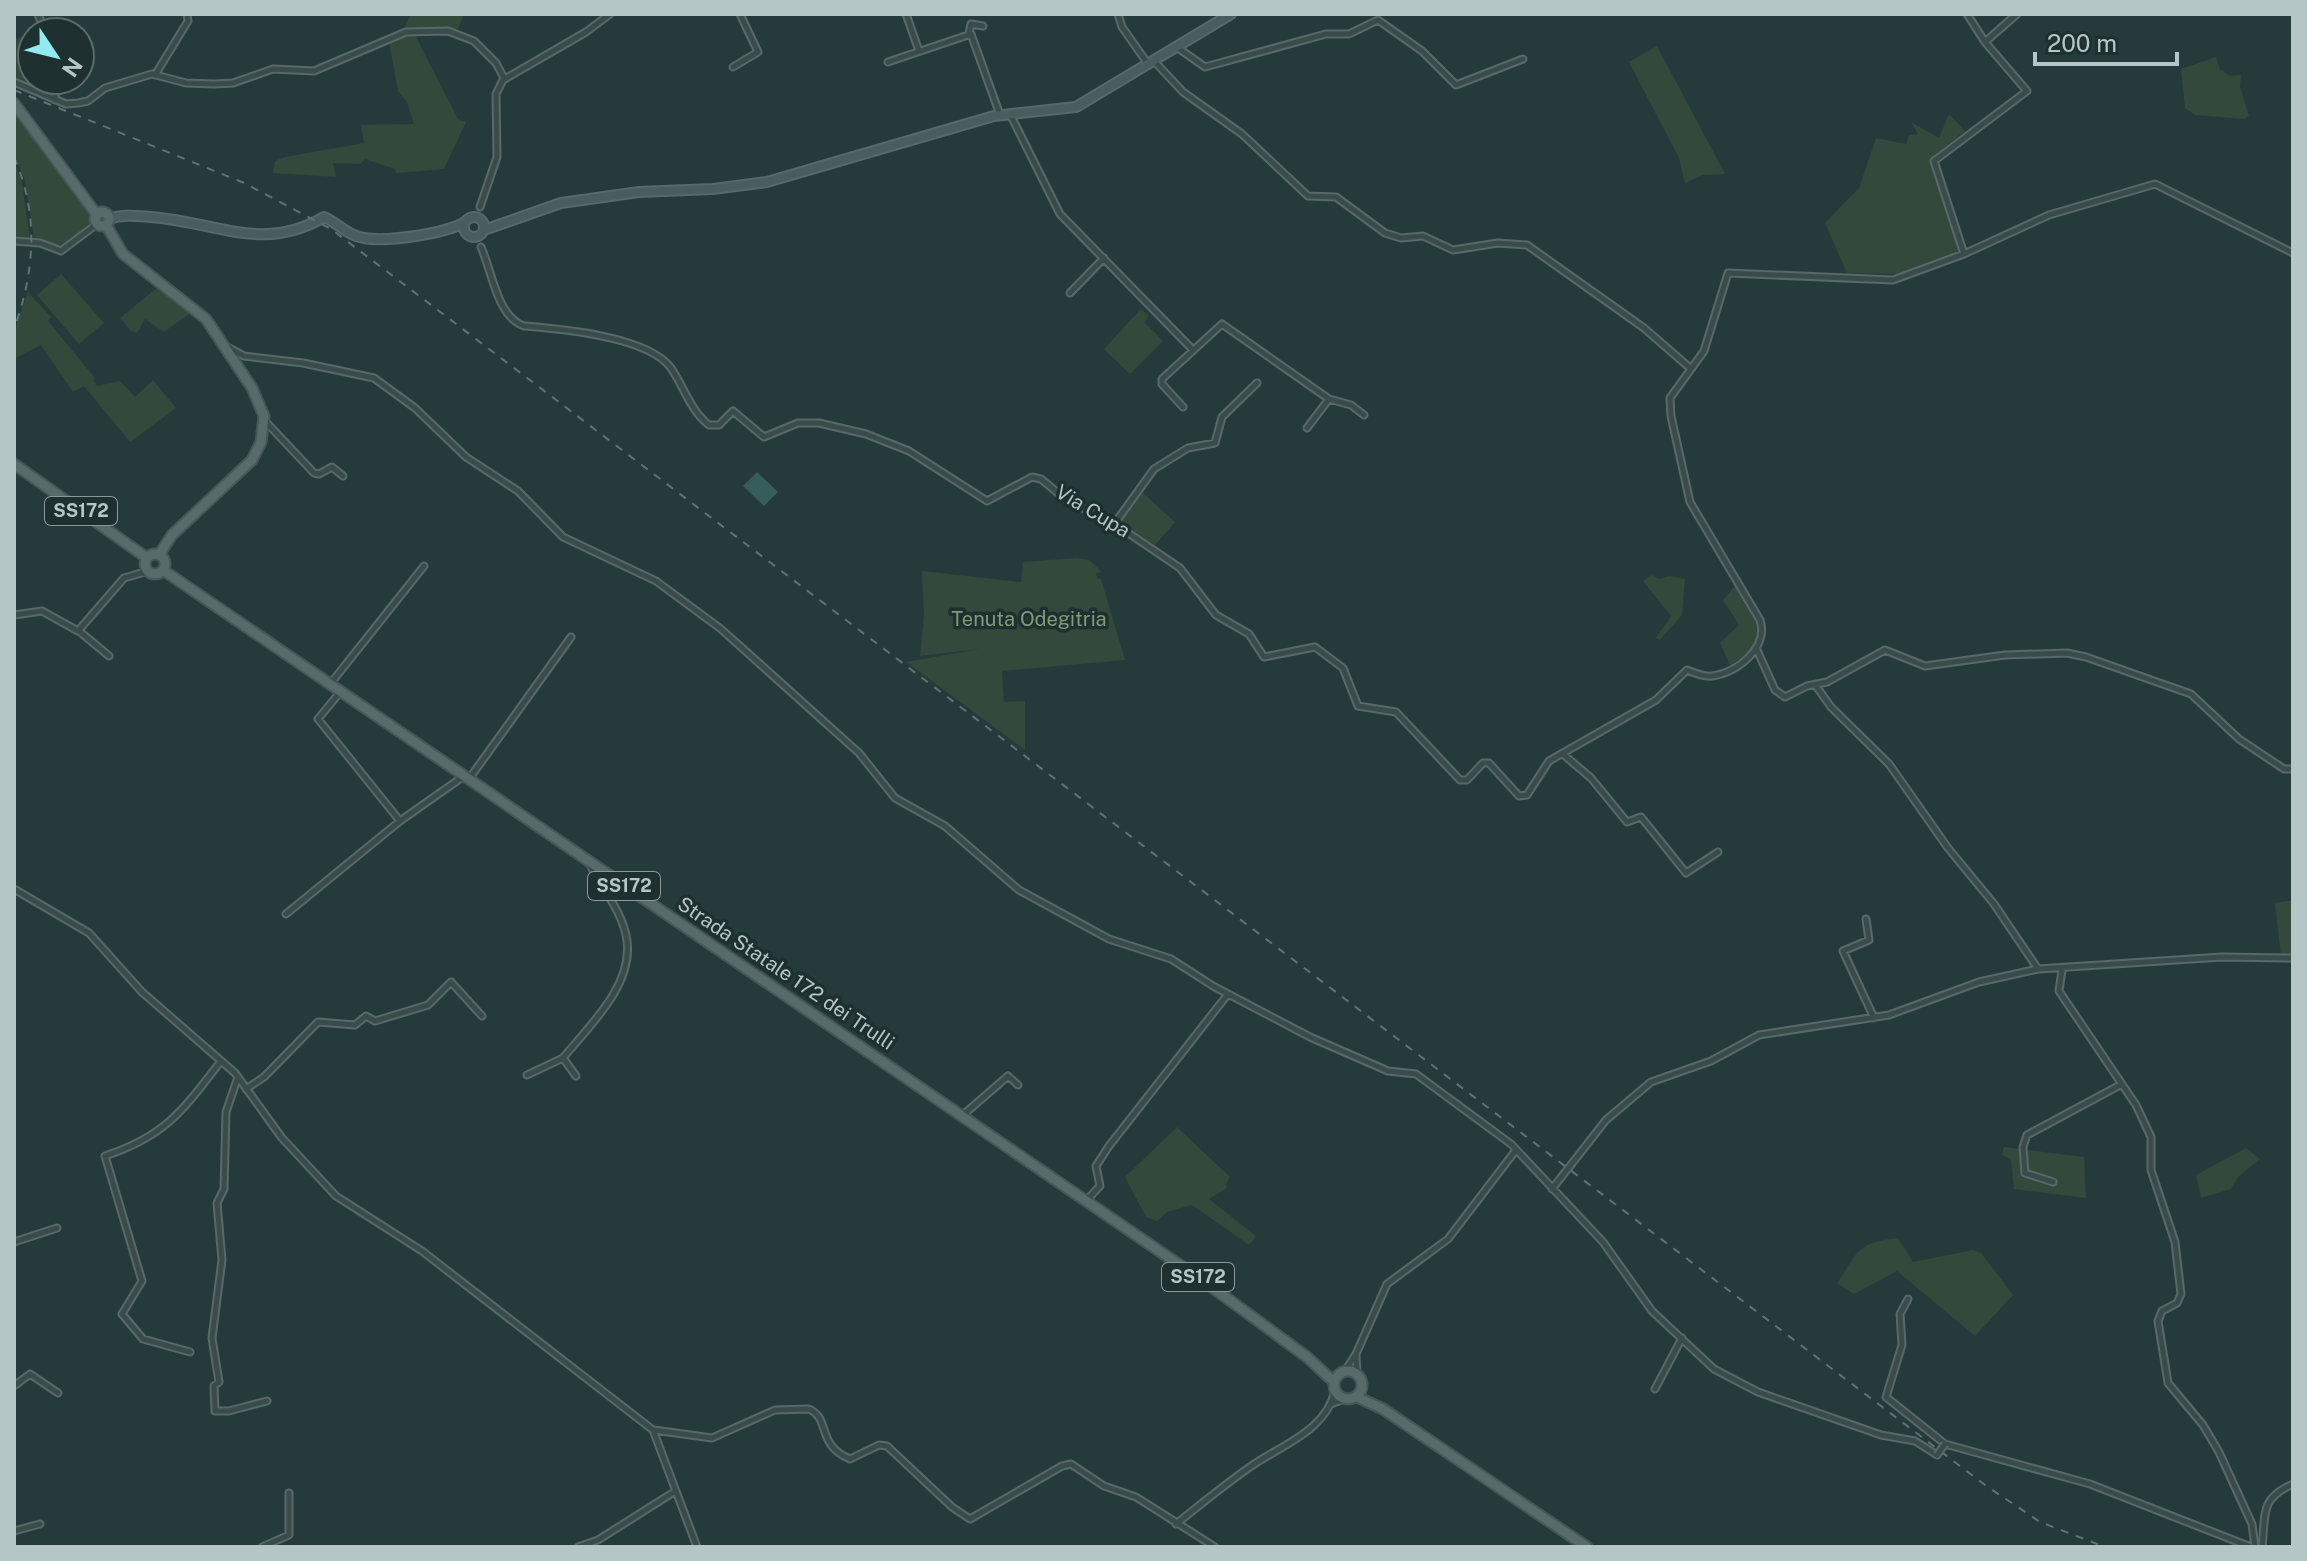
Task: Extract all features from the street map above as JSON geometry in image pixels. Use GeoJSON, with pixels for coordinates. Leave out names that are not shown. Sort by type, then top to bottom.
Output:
{"type":"FeatureCollection","features":[{"type":"Feature","properties":{"kind":"main road"},"geometry":{"type":"LineString","coordinates":[[14,103],[123,254],[197,312],[226,346],[258,398],[264,419],[261,442],[252,460],[172,535],[159,555],[147,558],[148,571],[163,570],[164,562],[159,555]]}},
{"type":"Feature","properties":{"kind":"main road","name":"SS172"},"geometry":{"type":"LineString","coordinates":[[14,464],[147,558]]}},
{"type":"Feature","properties":{"kind":"main road","name":"Strada Statale 172 dei Trulli"},"geometry":{"type":"LineString","coordinates":[[163,570],[1086,1201],[1307,1357],[1344,1399]]}},
{"type":"Feature","properties":{"kind":"main road","name":"Strada Statale 172 dei Trulli"},"geometry":{"type":"LineString","coordinates":[[1307,1357],[1357,1373]]}},
{"type":"Feature","properties":{"kind":"main road"},"geometry":{"type":"LineString","coordinates":[[1334,1386],[1343,1371]]}},
{"type":"Feature","properties":{"kind":"main road"},"geometry":{"type":"LineString","coordinates":[[1357,1373],[1360,1393],[1587,1547]]}},
{"type":"Feature","properties":{"kind":"main road"},"geometry":{"type":"LineString","coordinates":[[1344,1399],[1360,1393]]}},
{"type":"Feature","properties":{"kind":"street"},"geometry":{"type":"LineString","coordinates":[[155,75],[188,21],[187,14]]}},
{"type":"Feature","properties":{"kind":"street"},"geometry":{"type":"LineString","coordinates":[[502,81],[581,35],[610,14]]}},
{"type":"Feature","properties":{"kind":"street"},"geometry":{"type":"LineString","coordinates":[[733,67],[758,52],[740,14]]}},
{"type":"Feature","properties":{"kind":"street"},"geometry":{"type":"LineString","coordinates":[[906,14],[919,51]]}},
{"type":"Feature","properties":{"kind":"street"},"geometry":{"type":"LineString","coordinates":[[1118,14],[1151,63],[1183,92],[1242,134],[1308,196],[1336,197],[1385,233],[1401,238],[1423,236],[1453,250],[1506,242],[1527,245],[1644,328],[1690,368]]}},
{"type":"Feature","properties":{"kind":"street"},"geometry":{"type":"LineString","coordinates":[[14,241],[40,243],[61,251],[102,221],[129,215],[175,218],[230,233],[252,235],[300,230],[324,217],[364,238],[404,238],[498,223],[561,203],[639,192],[713,189],[767,182],[1000,116],[1076,107],[1231,14]]}},
{"type":"Feature","properties":{"kind":"street"},"geometry":{"type":"LineString","coordinates":[[1964,254],[1934,161],[2027,91],[1985,42],[1967,14]]}},
{"type":"Feature","properties":{"kind":"street"},"geometry":{"type":"LineString","coordinates":[[1985,42],[2017,14]]}},
{"type":"Feature","properties":{"kind":"street"},"geometry":{"type":"LineString","coordinates":[[1178,48],[1205,67],[1326,34],[1349,34],[1378,20],[1422,51],[1456,85],[1523,59]]}},
{"type":"Feature","properties":{"kind":"street"},"geometry":{"type":"LineString","coordinates":[[969,33],[971,24],[983,26]]}},
{"type":"Feature","properties":{"kind":"street"},"geometry":{"type":"LineString","coordinates":[[14,82],[66,104],[88,101],[105,88],[155,75],[186,83],[214,84],[233,83],[273,69],[314,71],[406,32],[448,31],[474,41],[500,69],[502,81],[496,94],[497,157],[475,226],[481,247]]}},
{"type":"Feature","properties":{"kind":"street"},"geometry":{"type":"LineString","coordinates":[[888,62],[969,33]]}},
{"type":"Feature","properties":{"kind":"street"},"geometry":{"type":"LineString","coordinates":[[969,33],[1000,116]]}},
{"type":"Feature","properties":{"kind":"street"},"geometry":{"type":"LineString","coordinates":[[55,96],[55,100]]}},
{"type":"Feature","properties":{"kind":"street"},"geometry":{"type":"LineString","coordinates":[[1010,114],[1060,214],[1193,350]]}},
{"type":"Feature","properties":{"kind":"street"},"geometry":{"type":"LineString","coordinates":[[1718,852],[1686,873],[1641,817],[1627,822],[1591,778],[1564,755],[1656,700],[1687,670],[1709,677],[1718,674],[1757,650],[1762,636],[1760,620],[1705,530],[1685,484],[1670,398],[1704,351],[1728,273],[1893,280],[1964,254],[2049,215],[2155,184],[2293,253]]}},
{"type":"Feature","properties":{"kind":"street","name":"Via Cupa"},"geometry":{"type":"LineString","coordinates":[[481,247],[501,301],[513,321],[524,326],[602,334],[660,359],[669,366],[697,414],[709,425],[719,425],[733,411],[764,437],[798,423],[819,423],[866,434],[909,451],[987,501],[1035,477],[1069,502],[1114,523],[1180,568],[1216,615],[1249,634],[1264,657],[1315,647],[1343,668],[1358,706],[1396,712],[1460,780],[1467,780],[1483,763],[1489,763],[1519,796],[1527,795],[1549,761],[1564,755]]}},
{"type":"Feature","properties":{"kind":"street"},"geometry":{"type":"LineString","coordinates":[[1070,293],[1104,258]]}},
{"type":"Feature","properties":{"kind":"street"},"geometry":{"type":"LineString","coordinates":[[1183,407],[1161,382],[1222,324],[1329,399],[1351,405],[1364,415]]}},
{"type":"Feature","properties":{"kind":"street"},"geometry":{"type":"LineString","coordinates":[[226,346],[244,356],[303,363],[374,378],[415,408],[466,457],[518,491],[563,537],[656,581],[721,629],[859,753],[895,798],[945,826],[1019,890],[1109,939],[1171,959],[1228,994],[1310,1037],[1388,1071],[1416,1074],[1516,1150],[1603,1242],[1652,1311],[1714,1369],[1731,1379],[1881,1435],[1915,1441],[1937,1455],[1945,1444]]}},
{"type":"Feature","properties":{"kind":"street"},"geometry":{"type":"LineString","coordinates":[[1114,523],[1154,469],[1188,448],[1215,443],[1222,417],[1257,383]]}},
{"type":"Feature","properties":{"kind":"street"},"geometry":{"type":"LineString","coordinates":[[1307,428],[1329,399]]}},
{"type":"Feature","properties":{"kind":"street"},"geometry":{"type":"LineString","coordinates":[[264,419],[314,473],[332,467],[343,476]]}},
{"type":"Feature","properties":{"kind":"street"},"geometry":{"type":"LineString","coordinates":[[331,683],[424,566]]}},
{"type":"Feature","properties":{"kind":"street"},"geometry":{"type":"LineString","coordinates":[[78,631],[124,578],[148,571]]}},
{"type":"Feature","properties":{"kind":"street"},"geometry":{"type":"LineString","coordinates":[[14,615],[42,611],[78,631],[109,656]]}},
{"type":"Feature","properties":{"kind":"street"},"geometry":{"type":"LineString","coordinates":[[286,914],[400,821],[467,777],[571,637]]}},
{"type":"Feature","properties":{"kind":"street"},"geometry":{"type":"LineString","coordinates":[[1757,650],[1775,690],[1782,697],[1811,685],[1816,686],[1885,650],[1925,666],[1986,656],[2067,653],[2191,694],[2239,739],[2284,769],[2293,769]]}},
{"type":"Feature","properties":{"kind":"street"},"geometry":{"type":"LineString","coordinates":[[1816,686],[1831,707],[1887,762],[1948,848],[1994,904],[2038,969]]}},
{"type":"Feature","properties":{"kind":"street"},"geometry":{"type":"LineString","coordinates":[[341,690],[318,719],[400,821]]}},
{"type":"Feature","properties":{"kind":"street"},"geometry":{"type":"LineString","coordinates":[[527,1075],[563,1058],[611,999],[625,964],[627,941],[617,915],[588,862]]}},
{"type":"Feature","properties":{"kind":"street"},"geometry":{"type":"LineString","coordinates":[[14,889],[89,933],[142,992],[238,1077],[282,1138],[336,1196],[422,1251],[653,1430],[661,1444],[674,1492],[697,1547]]}},
{"type":"Feature","properties":{"kind":"street"},"geometry":{"type":"LineString","coordinates":[[1866,919],[1869,940],[1843,951],[1874,1018]]}},
{"type":"Feature","properties":{"kind":"street"},"geometry":{"type":"LineString","coordinates":[[1552,1189],[1606,1120],[1651,1082],[1711,1061],[1759,1035],[1874,1018],[1979,982],[2038,969],[2062,970],[2076,965],[2222,957],[2293,958]]}},
{"type":"Feature","properties":{"kind":"street"},"geometry":{"type":"LineString","coordinates":[[1908,1299],[1900,1314],[1902,1345],[1886,1397],[1945,1444],[2090,1484],[2253,1547],[2252,1524],[2212,1438],[2168,1383],[2158,1321],[2162,1311],[2180,1298],[2177,1255],[2151,1170],[2151,1137],[2136,1105],[2059,991],[2062,970]]}},
{"type":"Feature","properties":{"kind":"street"},"geometry":{"type":"LineString","coordinates":[[246,1089],[264,1077],[318,1022],[355,1025],[366,1016],[375,1021],[428,1005],[451,982],[482,1016]]}},
{"type":"Feature","properties":{"kind":"street"},"geometry":{"type":"LineString","coordinates":[[1086,1201],[1100,1186],[1095,1170],[1102,1156],[1228,994]]}},
{"type":"Feature","properties":{"kind":"street"},"geometry":{"type":"LineString","coordinates":[[563,1058],[576,1076]]}},
{"type":"Feature","properties":{"kind":"street"},"geometry":{"type":"LineString","coordinates":[[190,1352],[143,1339],[122,1314],[142,1281],[105,1156],[134,1146],[177,1118],[221,1061]]}},
{"type":"Feature","properties":{"kind":"street"},"geometry":{"type":"LineString","coordinates":[[963,1115],[1008,1076],[1018,1085]]}},
{"type":"Feature","properties":{"kind":"street"},"geometry":{"type":"LineString","coordinates":[[238,1077],[226,1112],[224,1189],[217,1203],[222,1260],[212,1338],[219,1382],[214,1386],[215,1411],[229,1411],[267,1401]]}},
{"type":"Feature","properties":{"kind":"street"},"geometry":{"type":"LineString","coordinates":[[2053,1182],[2025,1173],[2023,1147],[2027,1135],[2122,1084]]}},
{"type":"Feature","properties":{"kind":"street"},"geometry":{"type":"LineString","coordinates":[[1343,1371],[1356,1354],[1387,1284],[1448,1239],[1516,1150]]}},
{"type":"Feature","properties":{"kind":"street"},"geometry":{"type":"LineString","coordinates":[[14,1242],[57,1228]]}},
{"type":"Feature","properties":{"kind":"street"},"geometry":{"type":"LineString","coordinates":[[1655,1389],[1682,1338]]}},
{"type":"Feature","properties":{"kind":"street"},"geometry":{"type":"LineString","coordinates":[[1356,1354],[1357,1373]]}},
{"type":"Feature","properties":{"kind":"street"},"geometry":{"type":"LineString","coordinates":[[14,1386],[30,1374],[58,1393]]}},
{"type":"Feature","properties":{"kind":"street"},"geometry":{"type":"LineString","coordinates":[[1176,1524],[1254,1464],[1303,1435],[1324,1410],[1334,1386]]}},
{"type":"Feature","properties":{"kind":"street"},"geometry":{"type":"LineString","coordinates":[[1324,1410],[1344,1399]]}},
{"type":"Feature","properties":{"kind":"street"},"geometry":{"type":"LineString","coordinates":[[653,1430],[712,1438],[758,1415],[775,1410],[809,1409],[821,1419],[827,1443],[837,1452],[850,1459],[879,1445],[887,1446],[952,1507],[970,1519],[1062,1466],[1071,1464],[1104,1486],[1136,1497],[1215,1547]]}},
{"type":"Feature","properties":{"kind":"street"},"geometry":{"type":"LineString","coordinates":[[2262,1547],[2267,1503],[2275,1493],[2293,1484]]}},
{"type":"Feature","properties":{"kind":"street"},"geometry":{"type":"LineString","coordinates":[[578,1547],[598,1540],[674,1492]]}},
{"type":"Feature","properties":{"kind":"street"},"geometry":{"type":"LineString","coordinates":[[262,1547],[289,1535],[289,1493]]}},
{"type":"Feature","properties":{"kind":"street"},"geometry":{"type":"LineString","coordinates":[[14,1531],[40,1524]]}},
{"type":"Feature","properties":{"kind":"green space"},"geometry":{"type":"Polygon","coordinates":[[[411,14],[464,14],[458,29],[407,30],[405,26],[411,14]]]}},
{"type":"Feature","properties":{"kind":"green space"},"geometry":{"type":"Polygon","coordinates":[[[414,33],[458,119],[466,122],[444,169],[396,173],[395,169],[365,159],[360,164],[333,163],[336,177],[273,173],[275,161],[285,157],[364,143],[361,125],[414,124],[407,102],[398,91],[389,42],[414,33]]]}},
{"type":"Feature","properties":{"kind":"green space"},"geometry":{"type":"Polygon","coordinates":[[[14,37],[16,38],[16,79],[14,78],[14,37]]]}},
{"type":"Feature","properties":{"kind":"green space"},"geometry":{"type":"Polygon","coordinates":[[[1657,46],[1725,174],[1703,175],[1685,183],[1679,158],[1629,62],[1657,46]]]}},
{"type":"Feature","properties":{"kind":"green space"},"geometry":{"type":"Polygon","coordinates":[[[2216,57],[2220,69],[2230,76],[2241,75],[2240,87],[2249,116],[2245,119],[2195,115],[2185,108],[2181,69],[2216,57]]]}},
{"type":"Feature","properties":{"kind":"green space"},"geometry":{"type":"Polygon","coordinates":[[[14,110],[90,216],[89,226],[63,247],[34,239],[25,181],[14,154],[14,110]]]}},
{"type":"Feature","properties":{"kind":"green space"},"geometry":{"type":"Polygon","coordinates":[[[1949,114],[1965,131],[1933,156],[1962,251],[1896,274],[1847,273],[1825,223],[1859,188],[1876,138],[1906,144],[1909,135],[1918,134],[1911,122],[1939,138],[1949,114]]]}},
{"type":"Feature","properties":{"kind":"green space"},"geometry":{"type":"Polygon","coordinates":[[[14,160],[22,182],[30,240],[14,236],[14,160]]]}},
{"type":"Feature","properties":{"kind":"green space"},"geometry":{"type":"Polygon","coordinates":[[[61,274],[104,323],[79,344],[37,295],[61,274]]]}},
{"type":"Feature","properties":{"kind":"green space"},"geometry":{"type":"Polygon","coordinates":[[[158,287],[193,311],[164,332],[145,319],[137,333],[131,331],[120,318],[158,287]]]}},
{"type":"Feature","properties":{"kind":"green space"},"geometry":{"type":"Polygon","coordinates":[[[28,292],[51,317],[48,321],[95,378],[93,380],[97,386],[120,381],[135,397],[153,380],[176,408],[130,442],[84,386],[73,392],[41,345],[14,359],[14,332],[28,292]]]}},
{"type":"Feature","properties":{"kind":"green space"},"geometry":{"type":"Polygon","coordinates":[[[1141,309],[1149,316],[1144,322],[1163,341],[1130,374],[1104,349],[1141,309]]]}},
{"type":"Feature","properties":{"kind":"green space"},"geometry":{"type":"Polygon","coordinates":[[[1142,492],[1175,522],[1155,545],[1119,521],[1142,492]]]}},
{"type":"Feature","properties":{"kind":"green space","name":"Tenuta Odegitria"},"geometry":{"type":"Polygon","coordinates":[[[1089,560],[1102,572],[1096,573],[1097,578],[1101,579],[1125,660],[1002,671],[1004,702],[1025,701],[1025,750],[906,662],[979,649],[920,656],[924,616],[922,571],[1021,582],[1023,562],[1089,560]]]}},
{"type":"Feature","properties":{"kind":"green space"},"geometry":{"type":"Polygon","coordinates":[[[1652,575],[1659,579],[1670,576],[1685,579],[1682,615],[1660,640],[1656,638],[1671,616],[1643,581],[1652,575]]]}},
{"type":"Feature","properties":{"kind":"green space"},"geometry":{"type":"Polygon","coordinates":[[[1737,583],[1762,629],[1752,651],[1730,665],[1720,643],[1739,625],[1723,600],[1737,583]]]}},
{"type":"Feature","properties":{"kind":"green space"},"geometry":{"type":"Polygon","coordinates":[[[2293,900],[2293,957],[2281,956],[2275,903],[2293,900]]]}},
{"type":"Feature","properties":{"kind":"green space"},"geometry":{"type":"Polygon","coordinates":[[[1177,1127],[1230,1177],[1227,1188],[1209,1199],[1256,1236],[1249,1245],[1192,1205],[1167,1212],[1157,1221],[1146,1217],[1125,1177],[1177,1127]]]}},
{"type":"Feature","properties":{"kind":"green space"},"geometry":{"type":"Polygon","coordinates":[[[2004,1147],[2084,1157],[2086,1198],[2014,1189],[2011,1159],[2002,1155],[2004,1147]]]}},
{"type":"Feature","properties":{"kind":"green space"},"geometry":{"type":"Polygon","coordinates":[[[2246,1148],[2260,1159],[2238,1177],[2231,1189],[2201,1198],[2196,1175],[2246,1148]]]}},
{"type":"Feature","properties":{"kind":"green space"},"geometry":{"type":"Polygon","coordinates":[[[1898,1238],[1913,1262],[1973,1250],[1981,1253],[2013,1295],[1975,1336],[1897,1271],[1854,1294],[1837,1283],[1860,1250],[1874,1243],[1898,1238]]]}},
{"type":"Feature","properties":{"kind":"water"},"geometry":{"type":"Polygon","coordinates":[[[757,472],[778,492],[764,506],[743,486],[757,472]]]}},
{"type":"Feature","properties":{"kind":"railway"},"geometry":{"type":"LineString","coordinates":[[14,90],[242,182],[331,229],[1985,1485],[2040,1522],[2105,1547]]}},
{"type":"Feature","properties":{"kind":"railway"},"geometry":{"type":"LineString","coordinates":[[14,157],[28,200],[31,221],[30,264],[14,329]]}}]}
